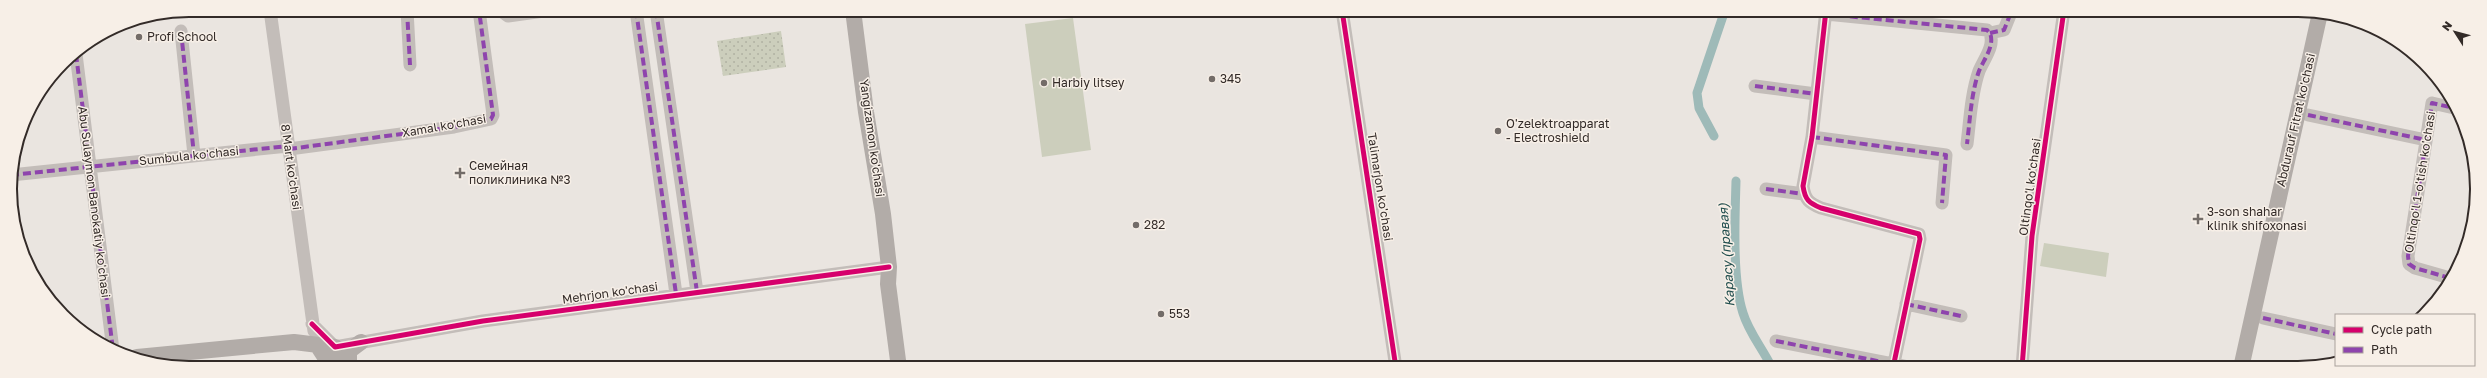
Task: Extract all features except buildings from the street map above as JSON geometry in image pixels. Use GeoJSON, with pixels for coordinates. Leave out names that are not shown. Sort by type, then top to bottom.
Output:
{"type":"FeatureCollection","features":[{"type":"Feature","properties":{"kind":"main road","name":"Yangizamon ko'chasi"},"geometry":{"type":"LineString","coordinates":[[854,17],[890,267],[888,284],[898,361]]}},
{"type":"Feature","properties":{"kind":"main road","name":"Abdurauf Fitrat ko'chasi"},"geometry":{"type":"LineString","coordinates":[[2303,114],[2319,18]]}},
{"type":"Feature","properties":{"kind":"main road","name":"Abdurauf Fitrat ko'chasi"},"geometry":{"type":"LineString","coordinates":[[2243,361],[2258,316],[2303,114],[2329,20]]}},
{"type":"Feature","properties":{"kind":"main road","name":"Yangizamon ko'chasi"},"geometry":{"type":"LineString","coordinates":[[890,267],[898,284],[908,361]]}},
{"type":"Feature","properties":{"kind":"main road","name":"Abdurauf Fitrat ko'chasi"},"geometry":{"type":"LineString","coordinates":[[2253,361],[2258,316]]}},
{"type":"Feature","properties":{"kind":"main road","name":"Mehrjon ko'chasi"},"geometry":{"type":"LineString","coordinates":[[148,356],[294,342],[335,347]]}},
{"type":"Feature","properties":{"kind":"main road"},"geometry":{"type":"LineString","coordinates":[[349,361],[349,351],[361,342]]}},
{"type":"Feature","properties":{"kind":"main road","name":"Mehrjon ko'chasi"},"geometry":{"type":"LineString","coordinates":[[173,361],[302,349],[317,345]]}},
{"type":"Feature","properties":{"kind":"main road","name":"8 Mart ko'chasi"},"geometry":{"type":"LineString","coordinates":[[317,345],[327,361]]}},
{"type":"Feature","properties":{"kind":"main road"},"geometry":{"type":"LineString","coordinates":[[335,347],[345,361]]}},
{"type":"Feature","properties":{"kind":"street","name":"8 Mart ko'chasi"},"geometry":{"type":"LineString","coordinates":[[271,17],[312,324],[317,345]]}},
{"type":"Feature","properties":{"kind":"street"},"geometry":{"type":"LineString","coordinates":[[407,17],[410,65]]}},
{"type":"Feature","properties":{"kind":"street","name":"Xamal ko'chasi"},"geometry":{"type":"LineString","coordinates":[[288,148],[454,127],[491,119],[493,115],[480,17]]}},
{"type":"Feature","properties":{"kind":"street"},"geometry":{"type":"LineString","coordinates":[[637,17],[676,294]]}},
{"type":"Feature","properties":{"kind":"street"},"geometry":{"type":"LineString","coordinates":[[657,17],[697,292]]}},
{"type":"Feature","properties":{"kind":"street","name":"Talimarjon ko'chasi"},"geometry":{"type":"LineString","coordinates":[[1343,17],[1395,361]]}},
{"type":"Feature","properties":{"kind":"street"},"geometry":{"type":"LineString","coordinates":[[1825,17],[1812,137],[1803,186],[1804,194],[1808,202],[1821,208],[1919,234],[1920,239],[1894,361]]}},
{"type":"Feature","properties":{"kind":"street"},"geometry":{"type":"LineString","coordinates":[[1871,17],[1987,30],[1990,33],[1992,37],[1988,54],[1980,70],[1973,98],[1967,144]]}},
{"type":"Feature","properties":{"kind":"street"},"geometry":{"type":"LineString","coordinates":[[1990,33],[2004,30],[2009,17]]}},
{"type":"Feature","properties":{"kind":"street","name":"Oltinqo'l ko'chasi"},"geometry":{"type":"LineString","coordinates":[[2023,361],[2032,243],[2063,17]]}},
{"type":"Feature","properties":{"kind":"street"},"geometry":{"type":"LineString","coordinates":[[181,31],[194,155]]}},
{"type":"Feature","properties":{"kind":"street","name":"Abu Sulaymon Banokatiy ko'chasi"},"geometry":{"type":"LineString","coordinates":[[77,59],[112,343]]}},
{"type":"Feature","properties":{"kind":"street"},"geometry":{"type":"LineString","coordinates":[[1755,86],[1816,94]]}},
{"type":"Feature","properties":{"kind":"street","name":"Oltinqo'l 1-o'tish ko'chasi"},"geometry":{"type":"LineString","coordinates":[[2446,277],[2415,268],[2409,264],[2408,256],[2432,103],[2449,107]]}},
{"type":"Feature","properties":{"kind":"street"},"geometry":{"type":"LineString","coordinates":[[2303,114],[2426,140]]}},
{"type":"Feature","properties":{"kind":"street"},"geometry":{"type":"LineString","coordinates":[[1812,137],[1946,155],[1942,203]]}},
{"type":"Feature","properties":{"kind":"street","name":"Sumbula ko'chasi"},"geometry":{"type":"LineString","coordinates":[[17,174],[194,155],[288,148]]}},
{"type":"Feature","properties":{"kind":"street"},"geometry":{"type":"LineString","coordinates":[[1766,189],[1804,194]]}},
{"type":"Feature","properties":{"kind":"street","name":"Mehrjon ko'chasi"},"geometry":{"type":"LineString","coordinates":[[335,347],[483,321],[676,294],[890,267]]}},
{"type":"Feature","properties":{"kind":"street"},"geometry":{"type":"LineString","coordinates":[[1906,304],[1961,316]]}},
{"type":"Feature","properties":{"kind":"street"},"geometry":{"type":"LineString","coordinates":[[2258,316],[2335,334]]}},
{"type":"Feature","properties":{"kind":"street"},"geometry":{"type":"LineString","coordinates":[[294,342],[306,336],[312,324],[335,347]]}},
{"type":"Feature","properties":{"kind":"street"},"geometry":{"type":"LineString","coordinates":[[1776,341],[1883,361]]}},
{"type":"Feature","properties":{"kind":"green space"},"geometry":{"type":"Polygon","coordinates":[[[1073,18],[1091,150],[1042,157],[1025,24],[1073,18]]]}},
{"type":"Feature","properties":{"kind":"green space"},"geometry":{"type":"Polygon","coordinates":[[[781,31],[786,67],[723,76],[717,41],[781,31]]]}},
{"type":"Feature","properties":{"kind":"green space"},"geometry":{"type":"Polygon","coordinates":[[[2044,243],[2109,253],[2106,277],[2040,266],[2044,243]]]}},
{"type":"Feature","properties":{"kind":"waterway","name":"Карасу (правая)"},"geometry":{"type":"LineString","coordinates":[[1714,136],[1699,108],[1697,93],[1723,17]]}},
{"type":"Feature","properties":{"kind":"waterway","name":"Карасу (правая)"},"geometry":{"type":"LineString","coordinates":[[1736,181],[1735,248],[1737,283],[1743,313],[1768,361]]}},
{"type":"Feature","properties":{"kind":"marked path"},"geometry":{"type":"LineString","coordinates":[[407,17],[410,65]]}},
{"type":"Feature","properties":{"kind":"marked path"},"geometry":{"type":"LineString","coordinates":[[289,149],[454,127],[491,119],[493,115],[480,17]]}},
{"type":"Feature","properties":{"kind":"marked path"},"geometry":{"type":"LineString","coordinates":[[637,17],[676,294]]}},
{"type":"Feature","properties":{"kind":"marked path"},"geometry":{"type":"LineString","coordinates":[[657,17],[697,292]]}},
{"type":"Feature","properties":{"kind":"marked path"},"geometry":{"type":"LineString","coordinates":[[1856,17],[1987,30],[1990,33],[1990,48],[1979,71],[1974,89],[1967,144]]}},
{"type":"Feature","properties":{"kind":"marked path"},"geometry":{"type":"LineString","coordinates":[[1990,33],[2004,30],[2009,17]]}},
{"type":"Feature","properties":{"kind":"marked path"},"geometry":{"type":"LineString","coordinates":[[181,31],[194,155]]}},
{"type":"Feature","properties":{"kind":"marked path"},"geometry":{"type":"LineString","coordinates":[[77,59],[112,343]]}},
{"type":"Feature","properties":{"kind":"marked path"},"geometry":{"type":"LineString","coordinates":[[1755,86],[1816,94]]}},
{"type":"Feature","properties":{"kind":"marked path"},"geometry":{"type":"LineString","coordinates":[[2446,277],[2415,268],[2409,264],[2408,256],[2432,103],[2449,107]]}},
{"type":"Feature","properties":{"kind":"marked path"},"geometry":{"type":"LineString","coordinates":[[2308,115],[2426,140]]}},
{"type":"Feature","properties":{"kind":"marked path"},"geometry":{"type":"LineString","coordinates":[[1812,137],[1946,155],[1942,203]]}},
{"type":"Feature","properties":{"kind":"marked path"},"geometry":{"type":"LineString","coordinates":[[17,174],[288,146]]}},
{"type":"Feature","properties":{"kind":"marked path"},"geometry":{"type":"LineString","coordinates":[[1766,189],[1804,194]]}},
{"type":"Feature","properties":{"kind":"marked path"},"geometry":{"type":"LineString","coordinates":[[1906,304],[1961,316]]}},
{"type":"Feature","properties":{"kind":"marked path"},"geometry":{"type":"LineString","coordinates":[[2263,318],[2335,334]]}},
{"type":"Feature","properties":{"kind":"marked path"},"geometry":{"type":"LineString","coordinates":[[1776,341],[1877,361]]}},
{"type":"Feature","properties":{"kind":"cycle path"},"geometry":{"type":"LineString","coordinates":[[1343,17],[1395,361]]}},
{"type":"Feature","properties":{"kind":"cycle path"},"geometry":{"type":"LineString","coordinates":[[1825,17],[1812,137],[1803,186],[1804,191],[1806,198],[1821,208],[1919,234],[1920,239],[1894,361]]}},
{"type":"Feature","properties":{"kind":"cycle path"},"geometry":{"type":"LineString","coordinates":[[2023,361],[2032,236],[2063,17]]}},
{"type":"Feature","properties":{"kind":"cycle path"},"geometry":{"type":"LineString","coordinates":[[312,324],[335,347],[483,321],[889,267]]}},
{"type":"Feature","properties":{"kind":"place","name":"Profi School"},"geometry":{"type":"Point","coordinates":[139,37]}},
{"type":"Feature","properties":{"kind":"place","name":"345"},"geometry":{"type":"Point","coordinates":[1212,79]}},
{"type":"Feature","properties":{"kind":"place","name":"Harbiy litsey"},"geometry":{"type":"Point","coordinates":[1044,83]}},
{"type":"Feature","properties":{"kind":"place","name":"O'zelektroapparat - Electroshield"},"geometry":{"type":"Point","coordinates":[1498,131]}},
{"type":"Feature","properties":{"kind":"place","name":"Семейная поликлиника №3"},"geometry":{"type":"Point","coordinates":[460,173]}},
{"type":"Feature","properties":{"kind":"place","name":"3-son shahar klinik shifoxonasi"},"geometry":{"type":"Point","coordinates":[2198,219]}},
{"type":"Feature","properties":{"kind":"place","name":"282"},"geometry":{"type":"Point","coordinates":[1136,225]}},
{"type":"Feature","properties":{"kind":"place","name":"553"},"geometry":{"type":"Point","coordinates":[1161,314]}}]}
